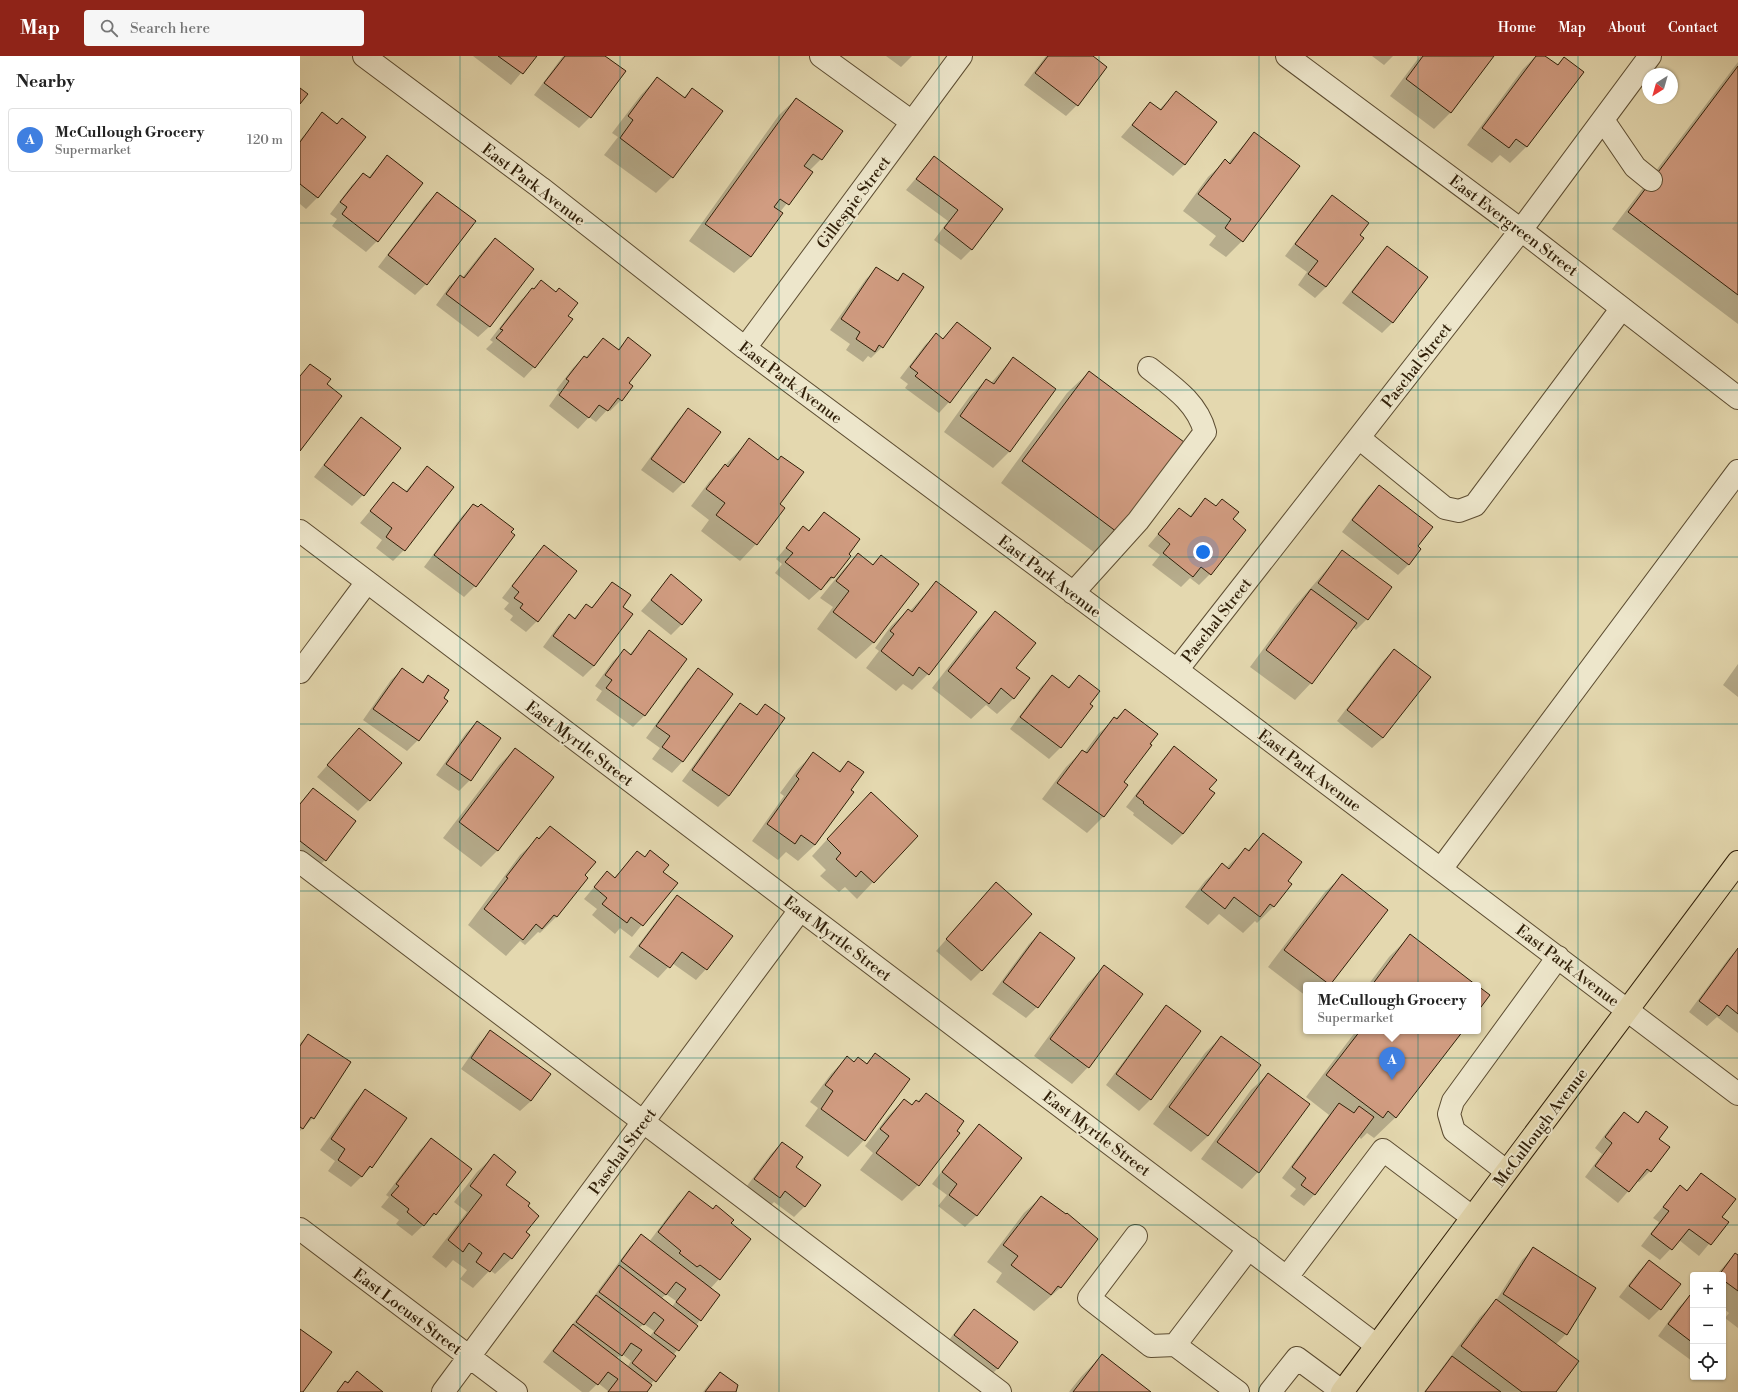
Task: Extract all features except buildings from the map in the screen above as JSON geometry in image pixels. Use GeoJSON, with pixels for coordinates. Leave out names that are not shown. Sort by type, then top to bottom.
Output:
{"type":"FeatureCollection","features":[{"type":"Feature","properties":{"kind":"main road","name":"McCullough Avenue"},"geometry":{"type":"LineString","coordinates":[[1342,1392],[1738,862]]}},
{"type":"Feature","properties":{"kind":"street","name":"East Park Avenue"},"geometry":{"type":"LineString","coordinates":[[364,56],[541,188],[745,348],[1177,670],[1738,1094]]}},
{"type":"Feature","properties":{"kind":"street"},"geometry":{"type":"LineString","coordinates":[[821,56],[912,122]]}},
{"type":"Feature","properties":{"kind":"street","name":"Gillespie Street"},"geometry":{"type":"LineString","coordinates":[[745,348],[961,56]]}},
{"type":"Feature","properties":{"kind":"street","name":"East Evergreen Street"},"geometry":{"type":"LineString","coordinates":[[1287,56],[1521,230],[1738,398]]}},
{"type":"Feature","properties":{"kind":"street","name":"Paschal Street"},"geometry":{"type":"LineString","coordinates":[[1177,670],[1521,230],[1650,56]]}},
{"type":"Feature","properties":{"kind":"street"},"geometry":{"type":"LineString","coordinates":[[1603,120],[1635,167],[1652,180]]}},
{"type":"Feature","properties":{"kind":"street"},"geometry":{"type":"LineString","coordinates":[[1359,438],[1445,508],[1459,511],[1474,505],[1622,308]]}},
{"type":"Feature","properties":{"kind":"street"},"geometry":{"type":"LineString","coordinates":[[1073,593],[1138,521],[1205,432],[1201,419],[1187,398],[1149,368]]}},
{"type":"Feature","properties":{"kind":"street"},"geometry":{"type":"LineString","coordinates":[[1440,869],[1738,471]]}},
{"type":"Feature","properties":{"kind":"street","name":"East Myrtle Street"},"geometry":{"type":"LineString","coordinates":[[300,531],[1376,1345]]}},
{"type":"Feature","properties":{"kind":"street"},"geometry":{"type":"LineString","coordinates":[[300,672],[368,582]]}},
{"type":"Feature","properties":{"kind":"street"},"geometry":{"type":"LineString","coordinates":[[300,862],[1000,1392]]}},
{"type":"Feature","properties":{"kind":"street","name":"Paschal Street"},"geometry":{"type":"LineString","coordinates":[[444,1392],[800,910]]}},
{"type":"Feature","properties":{"kind":"street"},"geometry":{"type":"LineString","coordinates":[[1506,1171],[1454,1131],[1449,1114],[1453,1101],[1558,957]]}},
{"type":"Feature","properties":{"kind":"street"},"geometry":{"type":"LineString","coordinates":[[1287,1277],[1383,1150],[1472,1217]]}},
{"type":"Feature","properties":{"kind":"street","name":"East Locust Street"},"geometry":{"type":"LineString","coordinates":[[300,1229],[516,1392]]}},
{"type":"Feature","properties":{"kind":"street"},"geometry":{"type":"LineString","coordinates":[[1136,1236],[1089,1298],[1151,1346],[1175,1346],[1238,1392]]}},
{"type":"Feature","properties":{"kind":"street"},"geometry":{"type":"LineString","coordinates":[[1175,1346],[1249,1248]]}},
{"type":"Feature","properties":{"kind":"street"},"geometry":{"type":"LineString","coordinates":[[1270,1392],[1297,1358],[1342,1392]]}},
{"type":"Feature","properties":{"kind":"place","name":"McCullough Grocery"},"geometry":{"type":"Point","coordinates":[1392,1080]}}]}
